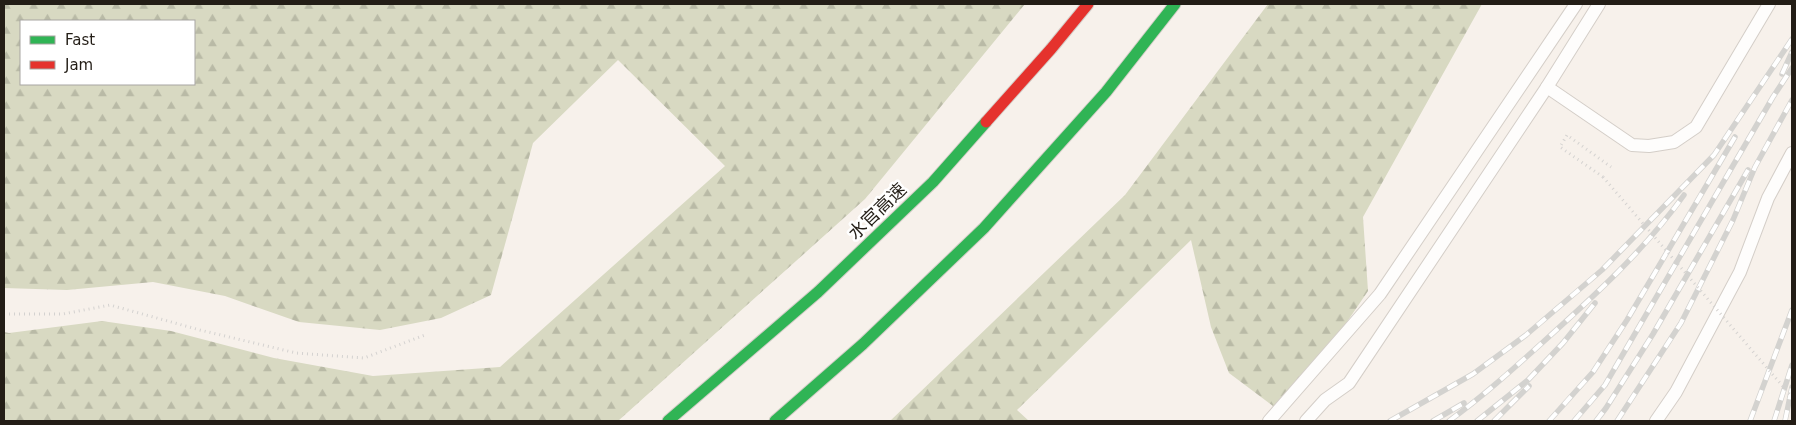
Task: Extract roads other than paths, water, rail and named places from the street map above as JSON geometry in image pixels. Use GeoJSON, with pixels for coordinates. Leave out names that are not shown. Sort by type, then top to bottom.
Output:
{"type":"FeatureCollection","features":[{"type":"Feature","properties":{"kind":"highway","name":"水官高速"},"geometry":{"type":"LineString","coordinates":[[668,421],[818,292],[933,182],[1051,49],[1088,4]]}},
{"type":"Feature","properties":{"kind":"highway"},"geometry":{"type":"LineString","coordinates":[[775,421],[863,344],[984,228],[1106,92],[1175,4]]}},
{"type":"Feature","properties":{"kind":"lane"},"geometry":{"type":"LineString","coordinates":[[1269,421],[1380,294],[1576,4]]}},
{"type":"Feature","properties":{"kind":"lane"},"geometry":{"type":"LineString","coordinates":[[1306,421],[1324,400],[1349,383],[1547,87],[1599,4]]}},
{"type":"Feature","properties":{"kind":"lane"},"geometry":{"type":"LineString","coordinates":[[1547,87],[1632,145],[1649,146],[1674,142],[1696,126],[1769,4]]}},
{"type":"Feature","properties":{"kind":"lane"},"geometry":{"type":"LineString","coordinates":[[1656,421],[1676,392],[1736,280],[1768,198],[1792,153]]}},
{"type":"Feature","properties":{"kind":"railway"},"geometry":{"type":"LineString","coordinates":[[1390,421],[1473,374],[1526,335],[1602,270],[1714,155],[1792,39]]}},
{"type":"Feature","properties":{"kind":"railway"},"geometry":{"type":"LineString","coordinates":[[1782,74],[1792,52]]}},
{"type":"Feature","properties":{"kind":"railway"},"geometry":{"type":"LineString","coordinates":[[1574,421],[1605,385],[1773,97],[1792,68]]}},
{"type":"Feature","properties":{"kind":"railway"},"geometry":{"type":"LineString","coordinates":[[1617,421],[1681,323],[1733,220],[1755,167],[1792,100]]}},
{"type":"Feature","properties":{"kind":"railway"},"geometry":{"type":"LineString","coordinates":[[1549,421],[1593,372],[1627,320],[1735,137]]}},
{"type":"Feature","properties":{"kind":"railway"},"geometry":{"type":"LineString","coordinates":[[1596,421],[1653,334],[1748,170]]}},
{"type":"Feature","properties":{"kind":"railway"},"geometry":{"type":"LineString","coordinates":[[1449,421],[1508,373],[1599,291],[1669,216],[1684,195]]}},
{"type":"Feature","properties":{"kind":"railway"},"geometry":{"type":"LineString","coordinates":[[1477,421],[1528,380],[1563,343],[1595,303]]}},
{"type":"Feature","properties":{"kind":"railway"},"geometry":{"type":"LineString","coordinates":[[1750,421],[1792,310]]}},
{"type":"Feature","properties":{"kind":"railway"},"geometry":{"type":"LineString","coordinates":[[1774,421],[1792,365]]}},
{"type":"Feature","properties":{"kind":"railway"},"geometry":{"type":"LineString","coordinates":[[1494,421],[1529,386]]}},
{"type":"Feature","properties":{"kind":"railway"},"geometry":{"type":"LineString","coordinates":[[1785,421],[1792,387]]}},
{"type":"Feature","properties":{"kind":"railway"},"geometry":{"type":"LineString","coordinates":[[1433,421],[1464,403]]}}]}
